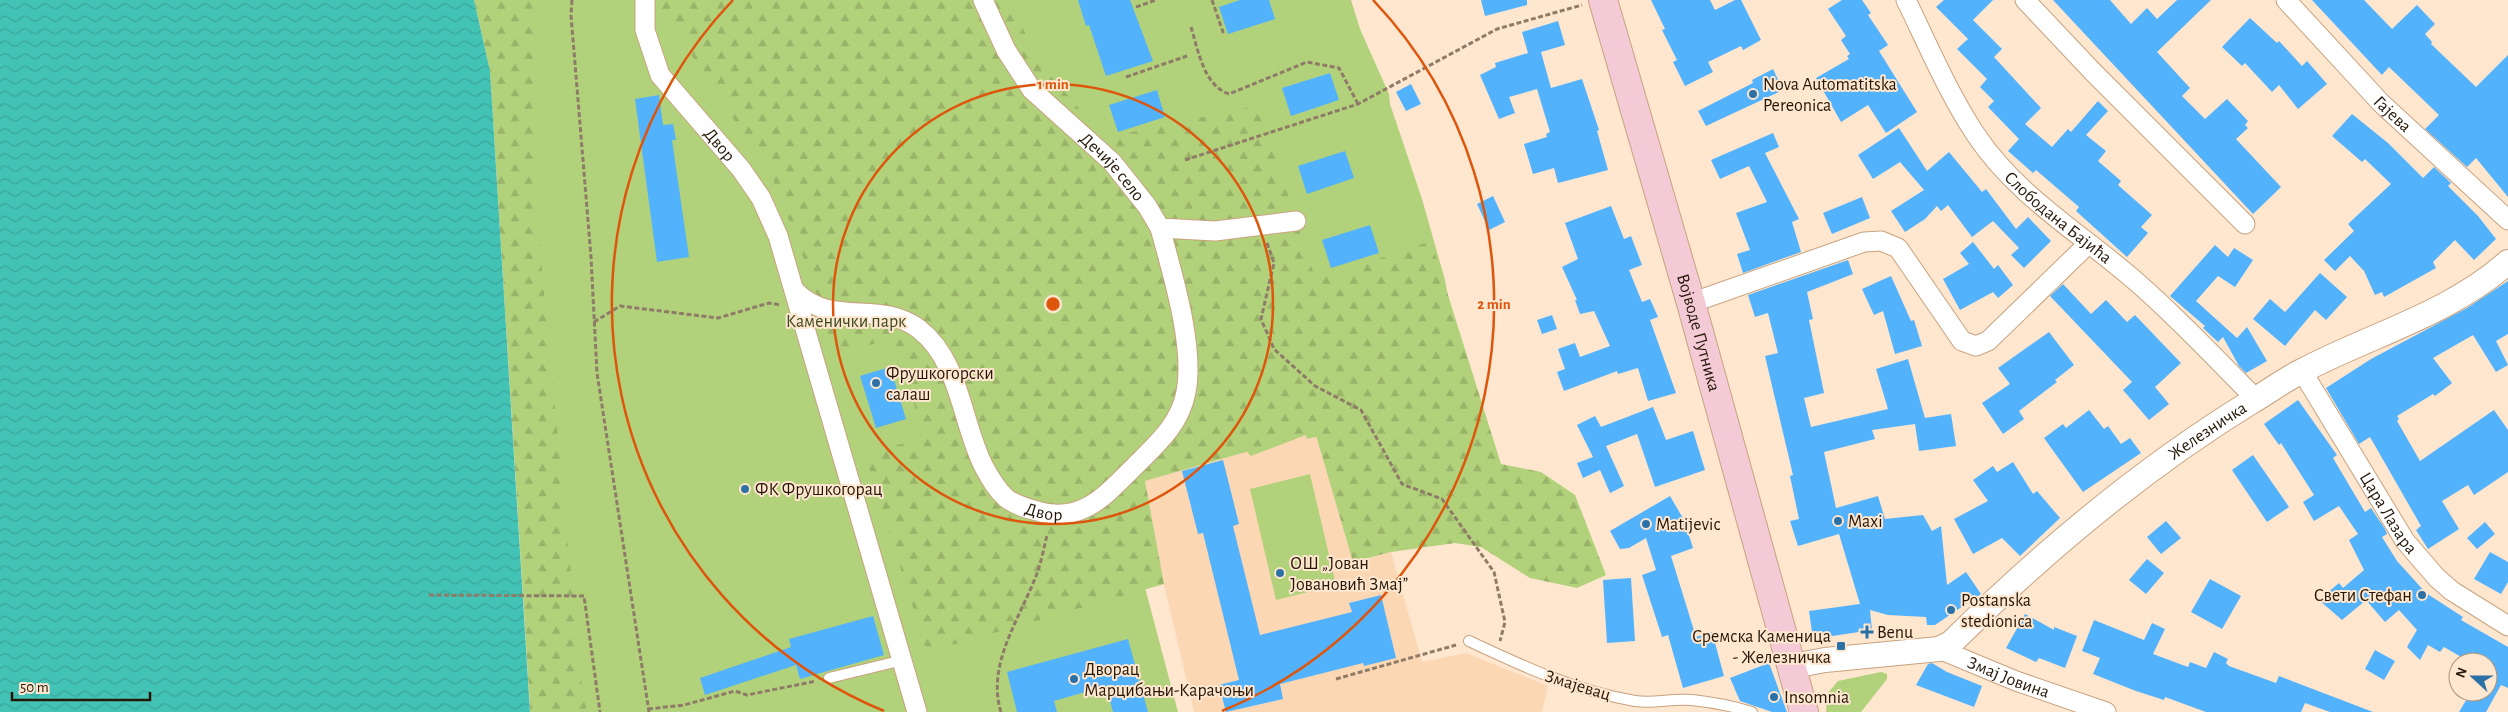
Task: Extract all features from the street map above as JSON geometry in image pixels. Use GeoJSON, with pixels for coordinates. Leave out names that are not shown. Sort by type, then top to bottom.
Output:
{"type":"FeatureCollection","features":[{"type":"Feature","properties":{"kind":"main road","name":"Војводе Путника"},"geometry":{"type":"LineString","coordinates":[[1595,2],[1691,303],[1793,666],[1804,712]]}},
{"type":"Feature","properties":{"kind":"street","name":"Двор"},"geometry":{"type":"LineString","coordinates":[[645,0],[645,30],[649,49],[660,75],[741,169],[761,198],[778,236],[798,299],[917,712]]}},
{"type":"Feature","properties":{"kind":"street","name":"Дечије село"},"geometry":{"type":"LineString","coordinates":[[983,0],[1006,50],[1032,90],[1112,162],[1147,206],[1160,228]]}},
{"type":"Feature","properties":{"kind":"street","name":"Слободана Бајића"},"geometry":{"type":"LineString","coordinates":[[1906,0],[1933,56],[1976,135],[2024,192],[2140,285],[2256,399]]}},
{"type":"Feature","properties":{"kind":"street"},"geometry":{"type":"LineString","coordinates":[[2025,0],[2094,73],[2245,224]]}},
{"type":"Feature","properties":{"kind":"street","name":"Гајева"},"geometry":{"type":"LineString","coordinates":[[2286,0],[2381,103],[2508,220]]}},
{"type":"Feature","properties":{"kind":"street"},"geometry":{"type":"LineString","coordinates":[[1160,228],[1215,231],[1296,221]]}},
{"type":"Feature","properties":{"kind":"street","name":"Двор"},"geometry":{"type":"LineString","coordinates":[[798,299],[821,309],[882,314],[901,319],[929,338],[935,343],[946,363],[958,391],[972,438],[997,489],[1015,504],[1046,514],[1064,514],[1081,510],[1097,502],[1113,490],[1163,439],[1174,424],[1182,408],[1186,391],[1187,356],[1174,286],[1160,228]]}},
{"type":"Feature","properties":{"kind":"street"},"geometry":{"type":"LineString","coordinates":[[1691,303],[1864,242],[1881,241],[1898,248],[1962,341],[1979,346],[1988,341],[2088,245]]}},
{"type":"Feature","properties":{"kind":"street","name":"Железничка"},"geometry":{"type":"LineString","coordinates":[[1939,649],[1951,643],[2029,568],[2125,488],[2185,444],[2302,371],[2434,310],[2492,276],[2508,262]]}},
{"type":"Feature","properties":{"kind":"street","name":"Цара Лазара"},"geometry":{"type":"LineString","coordinates":[[2302,371],[2405,541],[2437,578],[2452,591],[2508,626]]}},
{"type":"Feature","properties":{"kind":"street"},"geometry":{"type":"LineString","coordinates":[[1793,666],[1825,660],[1939,649]]}},
{"type":"Feature","properties":{"kind":"street","name":"Змај Јовина"},"geometry":{"type":"LineString","coordinates":[[1939,649],[2016,681],[2106,712]]}},
{"type":"Feature","properties":{"kind":"lane","name":"Змајевац"},"geometry":{"type":"LineString","coordinates":[[1469,641],[1548,678],[1634,701],[1691,700],[1730,706],[1752,712]]}},
{"type":"Feature","properties":{"kind":"lane"},"geometry":{"type":"LineString","coordinates":[[829,678],[902,660]]}},
{"type":"Feature","properties":{"kind":"path"},"geometry":{"type":"LineString","coordinates":[[572,0],[571,15],[591,257],[596,373],[648,711],[684,705],[735,691],[747,696],[829,678]]}},
{"type":"Feature","properties":{"kind":"path"},"geometry":{"type":"LineString","coordinates":[[1136,7],[1156,0]]}},
{"type":"Feature","properties":{"kind":"path"},"geometry":{"type":"LineString","coordinates":[[1212,0],[1224,35]]}},
{"type":"Feature","properties":{"kind":"path"},"geometry":{"type":"LineString","coordinates":[[1185,160],[1358,104],[1497,29],[1595,2]]}},
{"type":"Feature","properties":{"kind":"path"},"geometry":{"type":"LineString","coordinates":[[1191,27],[1203,66],[1219,91],[1229,94],[1307,62],[1339,68],[1358,104]]}},
{"type":"Feature","properties":{"kind":"path"},"geometry":{"type":"LineString","coordinates":[[1126,77],[1187,56]]}},
{"type":"Feature","properties":{"kind":"path"},"geometry":{"type":"LineString","coordinates":[[1262,226],[1274,263],[1261,319],[1274,349],[1315,386],[1361,410],[1402,484],[1442,499],[1494,572],[1504,622],[1500,639],[1509,660]]}},
{"type":"Feature","properties":{"kind":"path"},"geometry":{"type":"LineString","coordinates":[[594,322],[620,306],[718,318],[769,303],[798,299]]}},
{"type":"Feature","properties":{"kind":"path"},"geometry":{"type":"LineString","coordinates":[[1001,712],[996,696],[1001,662],[1036,575],[1047,535]]}},
{"type":"Feature","properties":{"kind":"path"},"geometry":{"type":"LineString","coordinates":[[429,596],[584,596],[600,712]]}},
{"type":"Feature","properties":{"kind":"path"},"geometry":{"type":"LineString","coordinates":[[1336,679],[1469,641]]}},
{"type":"Feature","properties":{"kind":"shaded area","name":"ОШ „Јован Јовановић Змај”"},"geometry":{"type":"Polygon","coordinates":[[[1315,432],[1353,562],[1391,552],[1422,662],[1466,653],[1548,686],[1542,712],[1194,712],[1164,584],[1145,481],[1315,432]]]}},
{"type":"Feature","properties":{"kind":"green space"},"geometry":{"type":"Polygon","coordinates":[[[474,0],[537,0],[534,188],[582,688],[587,712],[530,712],[490,71],[474,0]]]}},
{"type":"Feature","properties":{"kind":"green space","name":"Каменички парк"},"geometry":{"type":"Polygon","coordinates":[[[494,0],[1351,0],[1360,29],[1389,94],[1390,104],[1422,199],[1445,280],[1458,352],[1328,434],[1307,439],[1306,435],[1251,456],[1239,444],[1206,425],[1122,501],[1178,712],[560,712],[494,0]]]}},
{"type":"Feature","properties":{"kind":"green space"},"geometry":{"type":"Polygon","coordinates":[[[655,0],[1004,0],[1060,86],[1103,138],[1261,105],[1316,280],[1431,241],[1501,464],[1541,472],[1575,495],[1606,575],[1577,588],[1530,578],[1481,547],[1455,543],[1391,552],[1353,562],[1315,432],[1145,481],[1164,584],[927,652],[865,455],[924,437],[894,338],[835,355],[810,274],[772,177],[655,0]]]}},
{"type":"Feature","properties":{"kind":"green space"},"geometry":{"type":"Polygon","coordinates":[[[1310,474],[1336,585],[1276,600],[1250,489],[1310,474]]]}},
{"type":"Feature","properties":{"kind":"green space"},"geometry":{"type":"Polygon","coordinates":[[[1881,672],[1887,674],[1887,679],[1861,712],[1826,712],[1827,694],[1838,681],[1881,672]]]}},
{"type":"Feature","properties":{"kind":"water"},"geometry":{"type":"Polygon","coordinates":[[[0,0],[474,0],[490,71],[530,712],[0,712],[0,0]]]}},
{"type":"Feature","properties":{"kind":"building"},"geometry":{"type":"Polygon","coordinates":[[[1078,0],[1130,0],[1153,61],[1106,76],[1089,25],[1086,26],[1078,0]]]}},
{"type":"Feature","properties":{"kind":"building"},"geometry":{"type":"Polygon","coordinates":[[[1240,0],[1269,0],[1275,19],[1228,34],[1219,7],[1240,0]]]}},
{"type":"Feature","properties":{"kind":"building"},"geometry":{"type":"Polygon","coordinates":[[[1481,0],[1527,0],[1527,5],[1485,16],[1481,0]]]}},
{"type":"Feature","properties":{"kind":"building"},"geometry":{"type":"Polygon","coordinates":[[[1651,0],[1710,0],[1715,10],[1735,0],[1741,0],[1761,40],[1743,50],[1741,46],[1708,62],[1713,72],[1685,86],[1673,62],[1677,60],[1662,30],[1665,29],[1651,0]]]}},
{"type":"Feature","properties":{"kind":"building"},"geometry":{"type":"Polygon","coordinates":[[[1842,0],[1862,0],[1871,13],[1868,15],[1888,45],[1879,51],[1917,112],[1886,133],[1868,105],[1841,122],[1816,78],[1849,59],[1847,56],[1850,54],[1841,40],[1846,36],[1828,9],[1842,0]]]}},
{"type":"Feature","properties":{"kind":"building"},"geometry":{"type":"Polygon","coordinates":[[[1944,0],[1993,0],[1973,20],[2002,49],[1994,57],[2041,108],[2025,124],[2052,147],[2068,129],[2071,132],[2098,101],[2108,111],[2086,135],[2106,151],[2098,161],[2121,181],[2118,185],[2152,215],[2141,227],[2148,233],[2127,257],[2076,211],[2079,207],[2036,170],[2033,173],[2008,151],[2019,139],[1988,107],[1994,101],[1980,87],[1987,79],[1957,49],[1968,39],[1936,7],[1944,0]]]}},
{"type":"Feature","properties":{"kind":"building"},"geometry":{"type":"Polygon","coordinates":[[[2053,0],[2110,0],[2131,24],[2147,8],[2157,19],[2177,0],[2211,0],[2157,52],[2190,88],[2182,96],[2205,119],[2227,99],[2248,121],[2245,125],[2248,128],[2236,139],[2281,187],[2253,214],[2053,0]]]}},
{"type":"Feature","properties":{"kind":"building"},"geometry":{"type":"Polygon","coordinates":[[[2312,0],[2364,0],[2392,29],[2417,5],[2435,24],[2425,34],[2432,42],[2431,44],[2476,87],[2508,55],[2508,197],[2476,158],[2467,167],[2425,129],[2439,115],[2389,67],[2382,75],[2312,0]]]}},
{"type":"Feature","properties":{"kind":"building"},"geometry":{"type":"Polygon","coordinates":[[[2250,18],[2277,43],[2279,41],[2302,66],[2307,61],[2327,84],[2298,109],[2279,85],[2272,92],[2245,63],[2242,66],[2222,47],[2250,18]]]}},
{"type":"Feature","properties":{"kind":"building"},"geometry":{"type":"Polygon","coordinates":[[[1558,21],[1565,45],[1541,52],[1551,88],[1582,79],[1599,130],[1597,131],[1608,170],[1558,183],[1554,168],[1533,174],[1524,144],[1547,137],[1546,134],[1550,132],[1537,89],[1509,97],[1515,113],[1499,119],[1480,75],[1496,67],[1495,63],[1528,53],[1522,32],[1558,21]]]}},
{"type":"Feature","properties":{"kind":"building","name":"Nova Automatitska Pereonica"},"geometry":{"type":"Polygon","coordinates":[[[1773,69],[1783,90],[1706,126],[1698,111],[1753,83],[1752,80],[1773,69]]]}},
{"type":"Feature","properties":{"kind":"building"},"geometry":{"type":"Polygon","coordinates":[[[1330,73],[1339,100],[1291,116],[1282,88],[1330,73]]]}},
{"type":"Feature","properties":{"kind":"building"},"geometry":{"type":"Polygon","coordinates":[[[1411,84],[1421,104],[1406,111],[1396,92],[1411,84]]]}},
{"type":"Feature","properties":{"kind":"building"},"geometry":{"type":"Polygon","coordinates":[[[1157,90],[1165,117],[1118,132],[1109,105],[1157,90]]]}},
{"type":"Feature","properties":{"kind":"building"},"geometry":{"type":"Polygon","coordinates":[[[659,95],[663,125],[673,124],[676,140],[672,140],[689,257],[657,262],[635,99],[659,95]]]}},
{"type":"Feature","properties":{"kind":"building"},"geometry":{"type":"Polygon","coordinates":[[[2352,114],[2388,143],[2423,178],[2434,167],[2451,183],[2448,186],[2478,216],[2496,239],[2474,260],[2455,240],[2433,262],[2436,268],[2384,297],[2382,292],[2375,295],[2364,271],[2350,256],[2335,271],[2324,260],[2354,231],[2348,224],[2391,184],[2365,159],[2362,162],[2332,136],[2352,114]]]}},
{"type":"Feature","properties":{"kind":"building"},"geometry":{"type":"Polygon","coordinates":[[[1899,128],[1927,171],[1949,152],[1982,192],[1986,189],[2016,229],[2028,217],[2051,241],[2024,268],[2011,255],[2019,248],[1993,221],[1972,237],[1948,205],[1941,211],[1937,206],[1925,219],[1905,232],[1891,211],[1924,190],[1900,162],[1873,179],[1858,155],[1899,128]]]}},
{"type":"Feature","properties":{"kind":"building"},"geometry":{"type":"Polygon","coordinates":[[[1773,133],[1779,147],[1765,153],[1799,219],[1792,222],[1801,252],[1743,273],[1737,254],[1750,250],[1736,213],[1767,202],[1749,166],[1720,179],[1711,160],[1773,133]]]}},
{"type":"Feature","properties":{"kind":"building"},"geometry":{"type":"Polygon","coordinates":[[[1345,151],[1354,178],[1307,194],[1298,166],[1345,151]]]}},
{"type":"Feature","properties":{"kind":"building"},"geometry":{"type":"Polygon","coordinates":[[[1493,196],[1505,222],[1489,230],[1477,204],[1493,196]]]}},
{"type":"Feature","properties":{"kind":"building"},"geometry":{"type":"Polygon","coordinates":[[[1862,197],[1870,218],[1832,234],[1823,213],[1862,197]]]}},
{"type":"Feature","properties":{"kind":"building"},"geometry":{"type":"Polygon","coordinates":[[[1611,206],[1624,239],[1631,236],[1642,265],[1629,270],[1642,302],[1650,299],[1658,317],[1650,320],[1676,393],[1648,401],[1638,368],[1618,374],[1617,371],[1564,391],[1557,372],[1565,369],[1558,349],[1575,343],[1580,357],[1610,346],[1594,311],[1580,314],[1575,300],[1577,300],[1562,267],[1578,259],[1565,223],[1611,206]]]}},
{"type":"Feature","properties":{"kind":"building"},"geometry":{"type":"Polygon","coordinates":[[[1370,225],[1379,253],[1331,268],[1322,240],[1370,225]]]}},
{"type":"Feature","properties":{"kind":"building"},"geometry":{"type":"Polygon","coordinates":[[[1973,242],[1994,269],[1998,265],[2013,285],[1998,298],[1993,292],[1960,310],[1943,279],[1969,264],[1960,253],[1973,242]]]}},
{"type":"Feature","properties":{"kind":"building"},"geometry":{"type":"Polygon","coordinates":[[[2215,245],[2228,257],[2234,248],[2253,260],[2235,287],[2218,276],[2196,301],[2237,338],[2247,327],[2267,361],[2246,373],[2239,366],[2223,337],[2218,342],[2203,328],[2205,326],[2170,296],[2215,245]]]}},
{"type":"Feature","properties":{"kind":"building"},"geometry":{"type":"Polygon","coordinates":[[[1848,260],[1853,274],[1807,292],[1813,319],[1809,320],[1824,393],[1804,398],[1811,427],[1888,409],[1876,369],[1908,359],[1925,418],[1951,414],[1956,446],[1919,451],[1915,424],[1872,430],[1875,439],[1824,452],[1836,508],[1878,496],[1885,519],[1923,515],[1932,531],[1941,526],[1947,585],[1966,572],[1981,594],[1935,625],[1927,625],[1926,617],[1888,615],[1870,610],[1872,630],[1813,639],[1809,611],[1860,604],[1839,534],[1798,546],[1790,521],[1799,519],[1790,476],[1793,475],[1765,356],[1778,353],[1768,313],[1755,317],[1748,295],[1848,260]]]}},
{"type":"Feature","properties":{"kind":"building"},"geometry":{"type":"Polygon","coordinates":[[[2320,273],[2347,297],[2326,320],[2315,310],[2285,346],[2253,319],[2270,299],[2285,312],[2320,273]]]}},
{"type":"Feature","properties":{"kind":"building"},"geometry":{"type":"Polygon","coordinates":[[[1891,276],[1911,321],[1914,320],[1922,346],[1895,354],[1883,311],[1874,315],[1862,289],[1891,276]]]}},
{"type":"Feature","properties":{"kind":"building"},"geometry":{"type":"Polygon","coordinates":[[[2508,281],[2508,334],[2496,341],[2508,365],[2496,372],[2473,335],[2433,358],[2452,383],[2435,396],[2433,394],[2397,416],[2399,419],[2397,421],[2420,461],[2494,410],[2508,430],[2508,472],[2474,495],[2468,485],[2442,501],[2459,529],[2428,549],[2416,530],[2421,526],[2370,437],[2359,444],[2326,388],[2371,359],[2467,308],[2508,281]]]}},
{"type":"Feature","properties":{"kind":"building"},"geometry":{"type":"Polygon","coordinates":[[[2063,284],[2091,314],[2106,300],[2127,322],[2135,315],[2181,363],[2155,387],[2169,404],[2149,420],[2123,390],[2132,382],[2050,296],[2063,284]]]}},
{"type":"Feature","properties":{"kind":"building"},"geometry":{"type":"Polygon","coordinates":[[[1552,315],[1557,329],[1542,334],[1537,320],[1552,315]]]}},
{"type":"Feature","properties":{"kind":"building"},"geometry":{"type":"Polygon","coordinates":[[[2049,332],[2074,365],[2055,380],[2057,382],[2019,411],[2024,419],[2003,434],[1982,403],[2010,384],[1998,368],[2049,332]]]}},
{"type":"Feature","properties":{"kind":"building"},"geometry":{"type":"Polygon","coordinates":[[[890,367],[906,419],[876,428],[860,376],[890,367]]]}},
{"type":"Feature","properties":{"kind":"building"},"geometry":{"type":"Polygon","coordinates":[[[2298,400],[2337,455],[2333,458],[2365,512],[2371,508],[2385,529],[2387,534],[2382,537],[2397,561],[2426,593],[2463,617],[2461,620],[2508,647],[2508,688],[2501,685],[2498,690],[2498,652],[2453,652],[2444,647],[2440,652],[2428,645],[2420,660],[2407,647],[2417,630],[2399,610],[2385,622],[2366,600],[2342,620],[2319,600],[2339,583],[2343,588],[2364,570],[2349,540],[2358,534],[2339,506],[2314,521],[2303,502],[2314,495],[2281,443],[2279,445],[2264,424],[2298,400]]]}},
{"type":"Feature","properties":{"kind":"building"},"geometry":{"type":"Polygon","coordinates":[[[1653,407],[1666,440],[1693,431],[1705,470],[1655,487],[1637,434],[1606,446],[1624,486],[1610,493],[1600,470],[1583,478],[1577,463],[1593,457],[1577,425],[1595,416],[1601,427],[1653,407]]]}},
{"type":"Feature","properties":{"kind":"building"},"geometry":{"type":"Polygon","coordinates":[[[2089,410],[2104,429],[2108,426],[2121,444],[2130,438],[2141,453],[2083,492],[2044,438],[2063,424],[2066,428],[2089,410]]]}},
{"type":"Feature","properties":{"kind":"building"},"geometry":{"type":"Polygon","coordinates":[[[2253,455],[2289,507],[2267,522],[2232,470],[2253,455]]]}},
{"type":"Feature","properties":{"kind":"building"},"geometry":{"type":"Polygon","coordinates":[[[1223,460],[1239,524],[1233,526],[1260,635],[1352,612],[1349,603],[1381,595],[1396,658],[1364,666],[1363,663],[1280,684],[1283,699],[1226,712],[1219,685],[1239,680],[1203,533],[1198,534],[1182,471],[1223,460]]]}},
{"type":"Feature","properties":{"kind":"building"},"geometry":{"type":"Polygon","coordinates":[[[2013,462],[2033,494],[2037,491],[2060,518],[2020,556],[2002,538],[1973,554],[1954,519],[1988,501],[1973,480],[1993,466],[1997,472],[2013,462]]]}},
{"type":"Feature","properties":{"kind":"building"},"geometry":{"type":"Polygon","coordinates":[[[1670,496],[1684,520],[1693,548],[1671,556],[1696,637],[1712,632],[1724,676],[1683,688],[1668,635],[1662,637],[1642,575],[1656,570],[1646,538],[1629,548],[1620,549],[1610,531],[1670,496]]]}},
{"type":"Feature","properties":{"kind":"building"},"geometry":{"type":"Polygon","coordinates":[[[2166,521],[2181,538],[2161,554],[2147,537],[2166,521]]]}},
{"type":"Feature","properties":{"kind":"building"},"geometry":{"type":"Polygon","coordinates":[[[2485,522],[2495,534],[2477,549],[2467,538],[2485,522]]]}},
{"type":"Feature","properties":{"kind":"building"},"geometry":{"type":"Polygon","coordinates":[[[2490,552],[2508,562],[2508,582],[2501,594],[2474,579],[2490,552]]]}},
{"type":"Feature","properties":{"kind":"building"},"geometry":{"type":"Polygon","coordinates":[[[2147,559],[2164,573],[2146,594],[2129,580],[2147,559]]]}},
{"type":"Feature","properties":{"kind":"building"},"geometry":{"type":"Polygon","coordinates":[[[1631,578],[1635,641],[1607,643],[1603,580],[1631,578]]]}},
{"type":"Feature","properties":{"kind":"building"},"geometry":{"type":"Polygon","coordinates":[[[2210,579],[2241,596],[2222,629],[2191,612],[2210,579]]]}},
{"type":"Feature","properties":{"kind":"building"},"geometry":{"type":"Polygon","coordinates":[[[2025,614],[2054,630],[2054,627],[2077,636],[2065,668],[2039,658],[2036,662],[2006,648],[2025,614]]]}},
{"type":"Feature","properties":{"kind":"building"},"geometry":{"type":"Polygon","coordinates":[[[873,616],[884,655],[800,679],[796,665],[705,695],[700,678],[791,647],[789,639],[873,616]]]}},
{"type":"Feature","properties":{"kind":"building"},"geometry":{"type":"Polygon","coordinates":[[[2094,620],[2144,640],[2152,623],[2165,629],[2153,654],[2188,667],[2190,662],[2206,668],[2214,652],[2228,659],[2226,663],[2229,666],[2276,683],[2279,676],[2373,712],[2330,712],[2305,703],[2301,712],[2206,712],[2165,697],[2164,700],[2136,691],[2093,674],[2100,658],[2082,651],[2094,620]]]}},
{"type":"Feature","properties":{"kind":"building","name":"Дворац Марцибањи-Карачоњи"},"geometry":{"type":"Polygon","coordinates":[[[1128,639],[1148,712],[1113,712],[1106,686],[1054,701],[1057,712],[1017,712],[1007,672],[1128,639]]]}},
{"type":"Feature","properties":{"kind":"building"},"geometry":{"type":"Polygon","coordinates":[[[2375,650],[2395,661],[2384,680],[2365,669],[2375,650]]]}},
{"type":"Feature","properties":{"kind":"building"},"geometry":{"type":"Polygon","coordinates":[[[1769,663],[1787,712],[1772,712],[1740,701],[1730,678],[1769,663]]]}},
{"type":"Feature","properties":{"kind":"building"},"geometry":{"type":"Polygon","coordinates":[[[1932,663],[1947,672],[1982,686],[1974,707],[1916,685],[1928,664],[1932,663]]]}},
{"type":"Feature","properties":{"kind":"building"},"geometry":{"type":"Polygon","coordinates":[[[2465,702],[2492,702],[2486,712],[2459,712],[2465,702]]]}},
{"type":"Feature","properties":{"kind":"place","name":"Nova Automatitska Pereonica"},"geometry":{"type":"Point","coordinates":[1753,94]}},
{"type":"Feature","properties":{"kind":"place","name":"Фрушкогорски салаш"},"geometry":{"type":"Point","coordinates":[876,383]}},
{"type":"Feature","properties":{"kind":"place","name":"ФК Фрушкогорац"},"geometry":{"type":"Point","coordinates":[745,489]}},
{"type":"Feature","properties":{"kind":"place","name":"Maxi"},"geometry":{"type":"Point","coordinates":[1838,521]}},
{"type":"Feature","properties":{"kind":"place","name":"Matijevic"},"geometry":{"type":"Point","coordinates":[1646,524]}},
{"type":"Feature","properties":{"kind":"place","name":"ОШ „Јован Јовановић Змај”"},"geometry":{"type":"Point","coordinates":[1280,573]}},
{"type":"Feature","properties":{"kind":"place","name":"Свети Стефан"},"geometry":{"type":"Point","coordinates":[2422,595]}},
{"type":"Feature","properties":{"kind":"place","name":"Postanska stedionica"},"geometry":{"type":"Point","coordinates":[1951,610]}},
{"type":"Feature","properties":{"kind":"place","name":"Benu"},"geometry":{"type":"Point","coordinates":[1867,632]}},
{"type":"Feature","properties":{"kind":"place","name":"Сремска Каменица - Железничка"},"geometry":{"type":"Point","coordinates":[1841,646]}},
{"type":"Feature","properties":{"kind":"place","name":"Дворац Марцибањи-Карачоњи"},"geometry":{"type":"Point","coordinates":[1074,679]}},
{"type":"Feature","properties":{"kind":"place","name":"Insomnia"},"geometry":{"type":"Point","coordinates":[1774,697]}}]}
